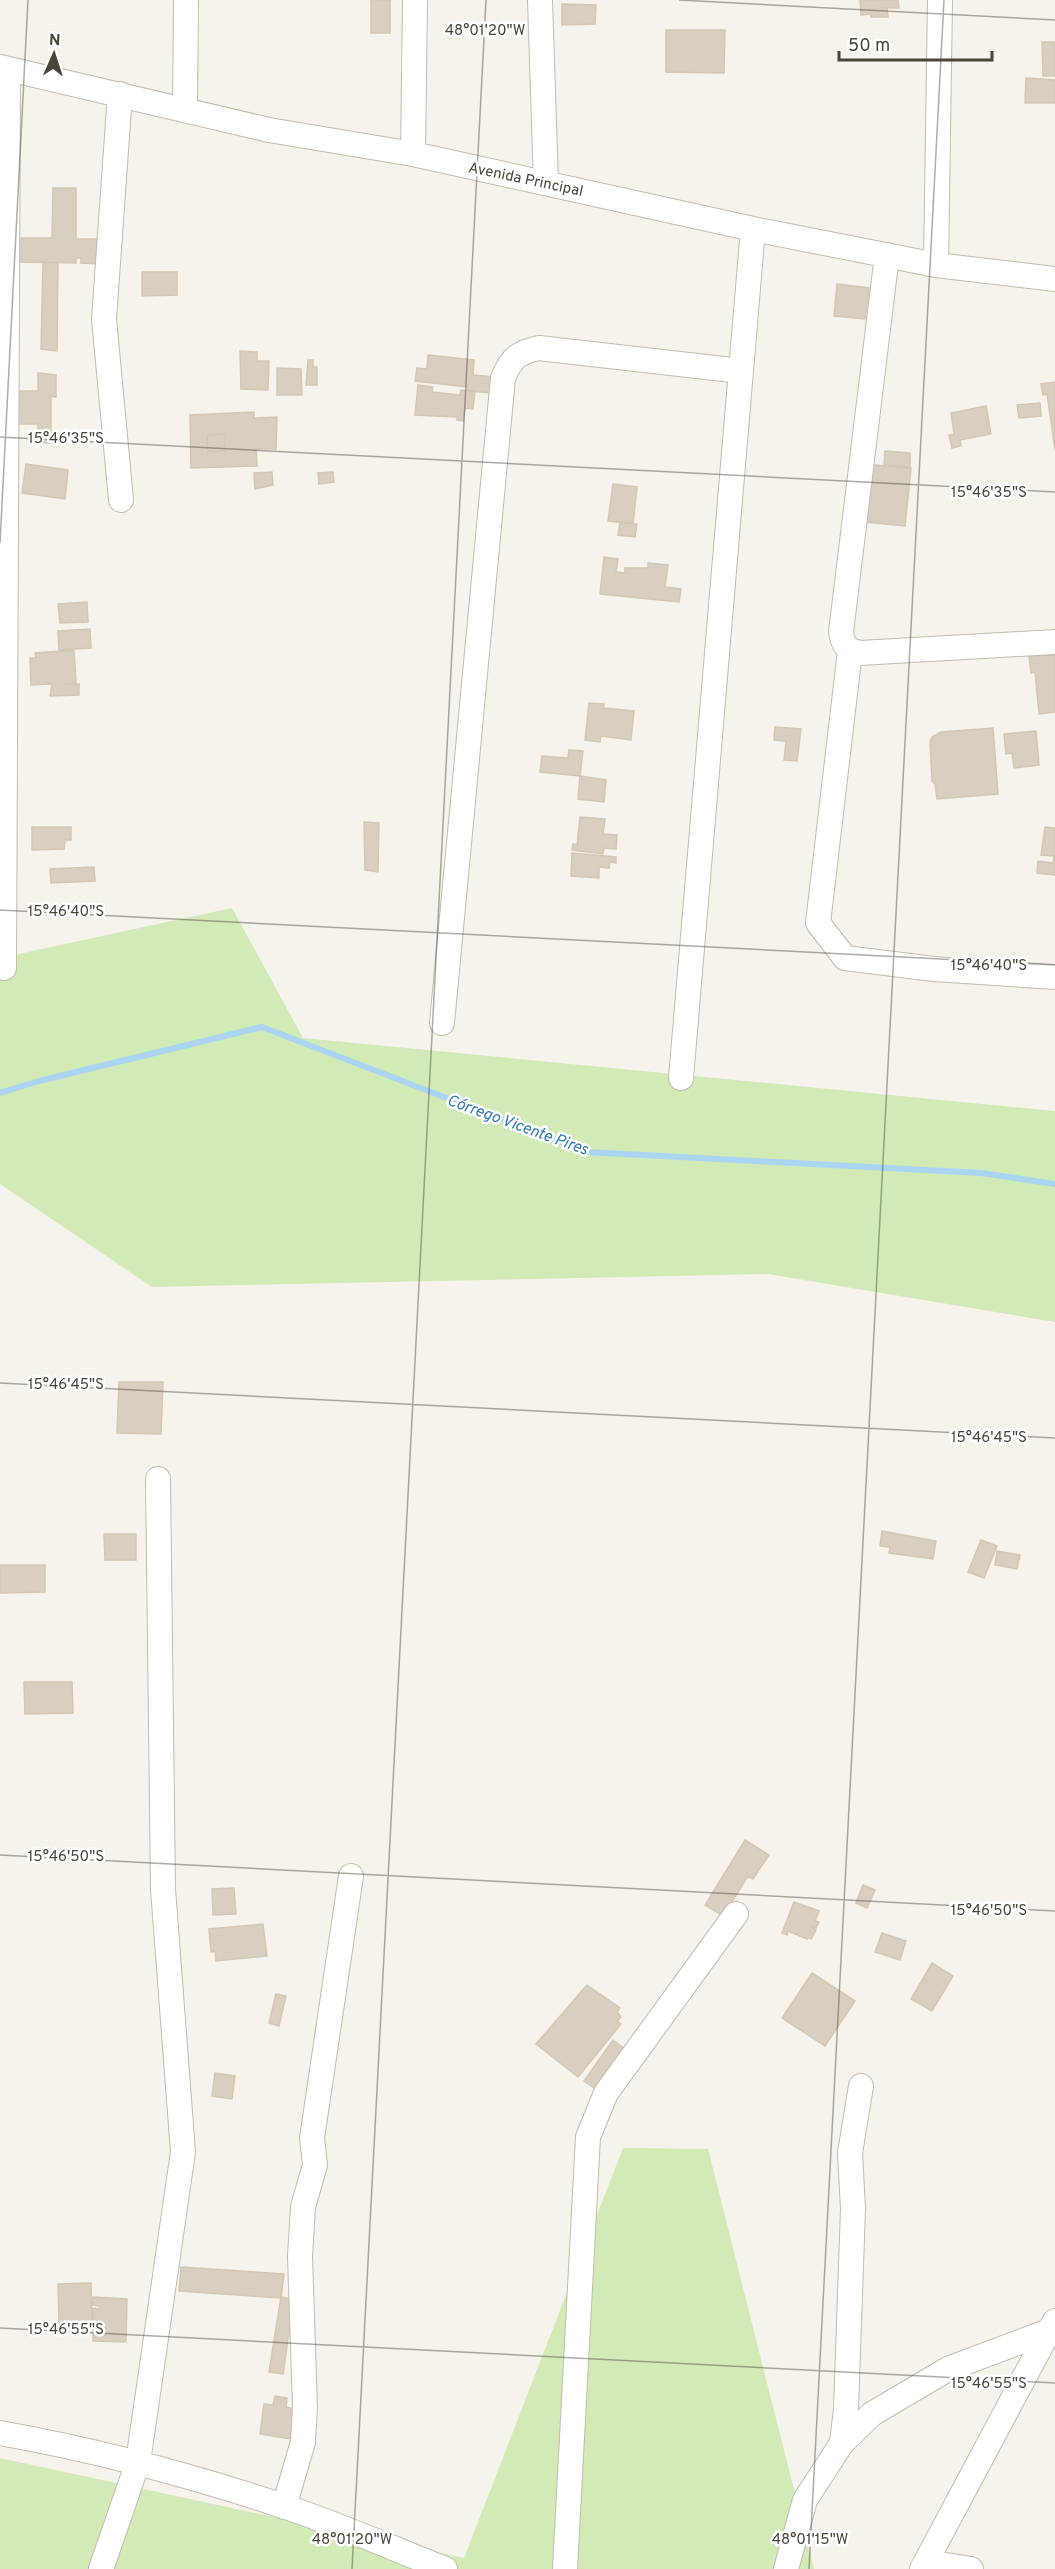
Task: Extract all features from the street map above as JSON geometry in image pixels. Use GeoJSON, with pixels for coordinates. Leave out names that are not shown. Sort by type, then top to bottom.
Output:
{"type":"FeatureCollection","features":[{"type":"Feature","properties":{"kind":"street"},"geometry":{"type":"LineString","coordinates":[[185,109],[186,0]]}},
{"type":"Feature","properties":{"kind":"street"},"geometry":{"type":"LineString","coordinates":[[413,154],[415,0]]}},
{"type":"Feature","properties":{"kind":"street"},"geometry":{"type":"LineString","coordinates":[[540,0],[546,183]]}},
{"type":"Feature","properties":{"kind":"street"},"geometry":{"type":"LineString","coordinates":[[936,265],[940,0]]}},
{"type":"Feature","properties":{"kind":"street"},"geometry":{"type":"LineString","coordinates":[[4,68],[4,968]]}},
{"type":"Feature","properties":{"kind":"street","name":"Avenida Principal"},"geometry":{"type":"LineString","coordinates":[[4,68],[268,130],[413,154],[753,229],[936,265],[1055,279]]}},
{"type":"Feature","properties":{"kind":"street"},"geometry":{"type":"LineString","coordinates":[[120,94],[104,319],[121,500]]}},
{"type":"Feature","properties":{"kind":"street"},"geometry":{"type":"LineString","coordinates":[[681,1078],[753,229]]}},
{"type":"Feature","properties":{"kind":"street"},"geometry":{"type":"LineString","coordinates":[[886,255],[841,632],[842,643],[850,651],[860,654],[1055,642]]}},
{"type":"Feature","properties":{"kind":"street"},"geometry":{"type":"LineString","coordinates":[[442,1023],[503,378],[510,362],[523,351],[539,348],[741,370]]}},
{"type":"Feature","properties":{"kind":"street"},"geometry":{"type":"LineString","coordinates":[[850,651],[818,923],[845,958],[934,969],[1055,977]]}},
{"type":"Feature","properties":{"kind":"street"},"geometry":{"type":"LineString","coordinates":[[101,2569],[138,2462],[183,2152],[163,1888],[158,1479]]}},
{"type":"Feature","properties":{"kind":"street"},"geometry":{"type":"LineString","coordinates":[[284,2506],[303,2442],[305,2407],[300,2256],[303,2207],[315,2165],[312,2138],[351,1876]]}},
{"type":"Feature","properties":{"kind":"street"},"geometry":{"type":"LineString","coordinates":[[565,2569],[588,2138],[606,2093],[736,1914]]}},
{"type":"Feature","properties":{"kind":"street"},"geometry":{"type":"LineString","coordinates":[[842,2443],[846,2409],[853,2209],[850,2153],[861,2086]]}},
{"type":"Feature","properties":{"kind":"street"},"geometry":{"type":"LineString","coordinates":[[786,2569],[805,2500],[842,2443],[872,2414],[948,2369],[1052,2326]]}},
{"type":"Feature","properties":{"kind":"street"},"geometry":{"type":"LineString","coordinates":[[971,2569],[924,2565],[1052,2326]]}},
{"type":"Feature","properties":{"kind":"street"},"geometry":{"type":"LineString","coordinates":[[0,2433],[69,2445],[138,2462],[284,2506],[445,2569]]}},
{"type":"Feature","properties":{"kind":"green space"},"geometry":{"type":"Polygon","coordinates":[[[232,908],[303,1038],[1055,1111],[1055,1322],[768,1274],[152,1287],[0,1184],[0,958],[232,908]]]}},
{"type":"Feature","properties":{"kind":"green space"},"geometry":{"type":"Polygon","coordinates":[[[623,2148],[708,2149],[814,2569],[0,2569],[0,2458],[464,2558],[623,2148]]]}},
{"type":"Feature","properties":{"kind":"building"},"geometry":{"type":"Polygon","coordinates":[[[371,0],[390,0],[390,33],[371,33],[371,0]]]}},
{"type":"Feature","properties":{"kind":"building"},"geometry":{"type":"Polygon","coordinates":[[[860,0],[898,0],[899,8],[887,8],[888,17],[861,15],[860,0]]]}},
{"type":"Feature","properties":{"kind":"building"},"geometry":{"type":"Polygon","coordinates":[[[562,4],[596,5],[595,24],[562,25],[562,4]]]}},
{"type":"Feature","properties":{"kind":"building"},"geometry":{"type":"Polygon","coordinates":[[[666,30],[725,30],[724,73],[666,72],[666,30]]]}},
{"type":"Feature","properties":{"kind":"building"},"geometry":{"type":"Polygon","coordinates":[[[1042,42],[1055,42],[1055,76],[1043,76],[1042,42]]]}},
{"type":"Feature","properties":{"kind":"building"},"geometry":{"type":"Polygon","coordinates":[[[1026,78],[1055,80],[1055,103],[1025,103],[1026,78]]]}},
{"type":"Feature","properties":{"kind":"building"},"geometry":{"type":"Polygon","coordinates":[[[53,188],[76,188],[76,239],[101,239],[100,264],[81,263],[81,258],[76,258],[76,263],[15,262],[16,238],[52,238],[53,188]]]}},
{"type":"Feature","properties":{"kind":"building"},"geometry":{"type":"Polygon","coordinates":[[[43,262],[58,263],[57,351],[41,349],[43,262]]]}},
{"type":"Feature","properties":{"kind":"building"},"geometry":{"type":"Polygon","coordinates":[[[142,272],[177,272],[177,295],[142,296],[142,272]]]}},
{"type":"Feature","properties":{"kind":"building"},"geometry":{"type":"Polygon","coordinates":[[[837,284],[869,288],[865,319],[834,316],[837,284]]]}},
{"type":"Feature","properties":{"kind":"building"},"geometry":{"type":"Polygon","coordinates":[[[240,351],[257,352],[257,361],[269,361],[268,390],[241,389],[240,351]]]}},
{"type":"Feature","properties":{"kind":"building"},"geometry":{"type":"Polygon","coordinates":[[[428,355],[474,360],[473,375],[494,377],[492,393],[467,391],[468,387],[415,381],[417,368],[427,369],[428,355]]]}},
{"type":"Feature","properties":{"kind":"building"},"geometry":{"type":"Polygon","coordinates":[[[308,360],[313,360],[313,367],[317,367],[317,385],[306,385],[308,360]]]}},
{"type":"Feature","properties":{"kind":"building"},"geometry":{"type":"Polygon","coordinates":[[[277,368],[301,369],[302,395],[277,395],[277,368]]]}},
{"type":"Feature","properties":{"kind":"building"},"geometry":{"type":"Polygon","coordinates":[[[38,373],[56,375],[56,397],[51,396],[51,443],[38,443],[38,424],[18,424],[18,391],[38,391],[38,373]]]}},
{"type":"Feature","properties":{"kind":"building"},"geometry":{"type":"Polygon","coordinates":[[[1055,382],[1055,450],[1047,394],[1043,395],[1041,384],[1055,382]]]}},
{"type":"Feature","properties":{"kind":"building"},"geometry":{"type":"Polygon","coordinates":[[[418,385],[433,387],[432,392],[460,395],[461,390],[475,391],[473,409],[465,408],[463,421],[457,420],[457,417],[415,415],[418,385]]]}},
{"type":"Feature","properties":{"kind":"building"},"geometry":{"type":"Polygon","coordinates":[[[1040,403],[1041,416],[1019,418],[1017,405],[1040,403]]]}},
{"type":"Feature","properties":{"kind":"building"},"geometry":{"type":"Polygon","coordinates":[[[986,406],[991,434],[960,440],[961,446],[952,448],[949,435],[954,434],[951,413],[986,406]]]}},
{"type":"Feature","properties":{"kind":"building"},"geometry":{"type":"Polygon","coordinates":[[[254,412],[254,418],[277,417],[276,449],[256,449],[257,466],[191,468],[190,415],[254,412]]]}},
{"type":"Feature","properties":{"kind":"building"},"geometry":{"type":"Polygon","coordinates":[[[225,434],[225,451],[208,452],[207,435],[225,434]]]}},
{"type":"Feature","properties":{"kind":"building"},"geometry":{"type":"Polygon","coordinates":[[[885,451],[910,453],[910,467],[884,465],[885,451]]]}},
{"type":"Feature","properties":{"kind":"building"},"geometry":{"type":"Polygon","coordinates":[[[26,464],[68,470],[65,499],[22,493],[26,464]]]}},
{"type":"Feature","properties":{"kind":"building"},"geometry":{"type":"Polygon","coordinates":[[[874,465],[911,468],[905,526],[866,522],[874,465]]]}},
{"type":"Feature","properties":{"kind":"building"},"geometry":{"type":"Polygon","coordinates":[[[272,472],[273,485],[255,489],[254,473],[272,472]]]}},
{"type":"Feature","properties":{"kind":"building"},"geometry":{"type":"Polygon","coordinates":[[[333,472],[334,482],[319,484],[318,473],[333,472]]]}},
{"type":"Feature","properties":{"kind":"building"},"geometry":{"type":"Polygon","coordinates":[[[613,484],[637,487],[633,524],[608,521],[613,484]]]}},
{"type":"Feature","properties":{"kind":"building"},"geometry":{"type":"Polygon","coordinates":[[[620,522],[637,524],[635,537],[618,535],[620,522]]]}},
{"type":"Feature","properties":{"kind":"building"},"geometry":{"type":"Polygon","coordinates":[[[604,557],[618,559],[616,572],[625,573],[625,568],[648,568],[648,563],[668,565],[665,587],[681,589],[679,602],[600,594],[604,557]]]}},
{"type":"Feature","properties":{"kind":"building"},"geometry":{"type":"Polygon","coordinates":[[[87,602],[88,622],[60,623],[58,604],[87,602]]]}},
{"type":"Feature","properties":{"kind":"building"},"geometry":{"type":"Polygon","coordinates":[[[90,629],[91,648],[59,650],[58,631],[90,629]]]}},
{"type":"Feature","properties":{"kind":"building"},"geometry":{"type":"Polygon","coordinates":[[[74,650],[76,683],[64,684],[79,684],[79,695],[50,696],[52,684],[31,685],[30,658],[36,658],[35,653],[74,650]]]}},
{"type":"Feature","properties":{"kind":"building"},"geometry":{"type":"Polygon","coordinates":[[[1055,655],[1055,712],[1039,714],[1035,672],[1031,673],[1029,656],[1055,655]]]}},
{"type":"Feature","properties":{"kind":"building"},"geometry":{"type":"Polygon","coordinates":[[[589,703],[604,704],[603,708],[634,711],[631,740],[601,736],[600,742],[585,740],[589,703]]]}},
{"type":"Feature","properties":{"kind":"building"},"geometry":{"type":"Polygon","coordinates":[[[775,727],[801,729],[797,761],[784,760],[786,741],[774,740],[775,727]]]}},
{"type":"Feature","properties":{"kind":"building"},"geometry":{"type":"Polygon","coordinates":[[[993,728],[998,794],[937,799],[935,784],[932,781],[930,742],[932,737],[941,732],[993,728]]]}},
{"type":"Feature","properties":{"kind":"building"},"geometry":{"type":"Polygon","coordinates":[[[1036,731],[1039,765],[1014,768],[1012,753],[1006,754],[1004,734],[1036,731]]]}},
{"type":"Feature","properties":{"kind":"building"},"geometry":{"type":"Polygon","coordinates":[[[569,750],[583,751],[580,776],[540,772],[542,756],[568,758],[569,750]]]}},
{"type":"Feature","properties":{"kind":"building"},"geometry":{"type":"Polygon","coordinates":[[[580,776],[606,780],[604,802],[578,799],[580,776]]]}},
{"type":"Feature","properties":{"kind":"building"},"geometry":{"type":"Polygon","coordinates":[[[580,817],[605,819],[603,834],[617,835],[616,849],[604,848],[603,854],[572,850],[573,844],[577,845],[580,817]]]}},
{"type":"Feature","properties":{"kind":"building"},"geometry":{"type":"Polygon","coordinates":[[[364,822],[379,823],[378,872],[365,870],[364,822]]]}},
{"type":"Feature","properties":{"kind":"building"},"geometry":{"type":"Polygon","coordinates":[[[32,827],[71,827],[71,840],[65,840],[64,849],[32,850],[32,827]]]}},
{"type":"Feature","properties":{"kind":"building"},"geometry":{"type":"Polygon","coordinates":[[[1045,827],[1055,828],[1055,875],[1037,873],[1038,861],[1053,863],[1054,856],[1041,855],[1045,827]]]}},
{"type":"Feature","properties":{"kind":"building"},"geometry":{"type":"Polygon","coordinates":[[[572,853],[616,857],[616,863],[610,862],[609,868],[599,867],[599,878],[571,876],[572,853]]]}},
{"type":"Feature","properties":{"kind":"building"},"geometry":{"type":"Polygon","coordinates":[[[94,867],[95,881],[51,883],[50,869],[94,867]]]}},
{"type":"Feature","properties":{"kind":"building"},"geometry":{"type":"Polygon","coordinates":[[[119,1382],[163,1382],[161,1434],[117,1433],[119,1382]]]}},
{"type":"Feature","properties":{"kind":"building"},"geometry":{"type":"Polygon","coordinates":[[[882,1531],[936,1541],[933,1559],[889,1553],[890,1547],[880,1546],[882,1531]]]}},
{"type":"Feature","properties":{"kind":"building"},"geometry":{"type":"Polygon","coordinates":[[[104,1534],[136,1534],[136,1560],[105,1560],[104,1534]]]}},
{"type":"Feature","properties":{"kind":"building"},"geometry":{"type":"Polygon","coordinates":[[[981,1540],[997,1546],[984,1578],[968,1572],[981,1540]]]}},
{"type":"Feature","properties":{"kind":"building"},"geometry":{"type":"Polygon","coordinates":[[[997,1551],[1020,1555],[1017,1569],[995,1565],[997,1551]]]}},
{"type":"Feature","properties":{"kind":"building"},"geometry":{"type":"Polygon","coordinates":[[[0,1565],[45,1565],[45,1592],[0,1593],[0,1565]]]}},
{"type":"Feature","properties":{"kind":"building"},"geometry":{"type":"Polygon","coordinates":[[[24,1682],[72,1682],[73,1713],[25,1714],[24,1682]]]}},
{"type":"Feature","properties":{"kind":"building"},"geometry":{"type":"Polygon","coordinates":[[[745,1840],[769,1855],[753,1879],[748,1876],[723,1916],[705,1905],[745,1840]]]}},
{"type":"Feature","properties":{"kind":"building"},"geometry":{"type":"Polygon","coordinates":[[[863,1885],[875,1890],[867,1908],[856,1903],[863,1885]]]}},
{"type":"Feature","properties":{"kind":"building"},"geometry":{"type":"Polygon","coordinates":[[[234,1888],[236,1914],[213,1915],[212,1889],[234,1888]]]}},
{"type":"Feature","properties":{"kind":"building"},"geometry":{"type":"Polygon","coordinates":[[[794,1902],[819,1911],[815,1921],[819,1922],[816,1928],[812,1926],[816,1930],[811,1939],[788,1931],[787,1935],[782,1933],[794,1902]]]}},
{"type":"Feature","properties":{"kind":"building"},"geometry":{"type":"Polygon","coordinates":[[[263,1924],[267,1956],[216,1961],[215,1951],[211,1952],[209,1929],[263,1924]]]}},
{"type":"Feature","properties":{"kind":"building"},"geometry":{"type":"Polygon","coordinates":[[[882,1933],[906,1941],[900,1960],[875,1952],[882,1933]]]}},
{"type":"Feature","properties":{"kind":"building"},"geometry":{"type":"Polygon","coordinates":[[[932,1963],[953,1976],[932,2011],[911,1999],[932,1963]]]}},
{"type":"Feature","properties":{"kind":"building"},"geometry":{"type":"Polygon","coordinates":[[[812,1973],[855,2001],[825,2046],[782,2018],[812,1973]]]}},
{"type":"Feature","properties":{"kind":"building"},"geometry":{"type":"Polygon","coordinates":[[[587,1985],[620,2008],[617,2012],[621,2017],[617,2021],[621,2024],[578,2077],[536,2044],[587,1985]]]}},
{"type":"Feature","properties":{"kind":"building"},"geometry":{"type":"Polygon","coordinates":[[[276,1994],[286,1996],[279,2026],[269,2023],[276,1994]]]}},
{"type":"Feature","properties":{"kind":"building"},"geometry":{"type":"Polygon","coordinates":[[[613,2040],[629,2052],[600,2092],[584,2081],[613,2040]]]}},
{"type":"Feature","properties":{"kind":"building"},"geometry":{"type":"Polygon","coordinates":[[[215,2073],[235,2076],[232,2099],[212,2096],[215,2073]]]}},
{"type":"Feature","properties":{"kind":"building"},"geometry":{"type":"Polygon","coordinates":[[[181,2267],[284,2274],[281,2298],[179,2291],[181,2267]]]}},
{"type":"Feature","properties":{"kind":"building"},"geometry":{"type":"Polygon","coordinates":[[[91,2283],[92,2323],[59,2325],[58,2284],[91,2283]]]}},
{"type":"Feature","properties":{"kind":"building"},"geometry":{"type":"Polygon","coordinates":[[[93,2297],[127,2299],[126,2342],[93,2341],[93,2308],[100,2309],[99,2306],[93,2305],[93,2297]]]}},
{"type":"Feature","properties":{"kind":"building"},"geometry":{"type":"Polygon","coordinates":[[[281,2297],[291,2299],[296,2326],[290,2325],[283,2374],[269,2372],[281,2297]]]}},
{"type":"Feature","properties":{"kind":"building"},"geometry":{"type":"Polygon","coordinates":[[[275,2396],[287,2398],[286,2407],[295,2409],[290,2439],[260,2434],[264,2404],[273,2405],[275,2396]]]}},
{"type":"Feature","properties":{"kind":"waterway","name":"Córrego Vicente Pires"},"geometry":{"type":"LineString","coordinates":[[0,1093],[39,1081],[262,1027],[587,1152],[981,1173],[1055,1184]]}}]}
